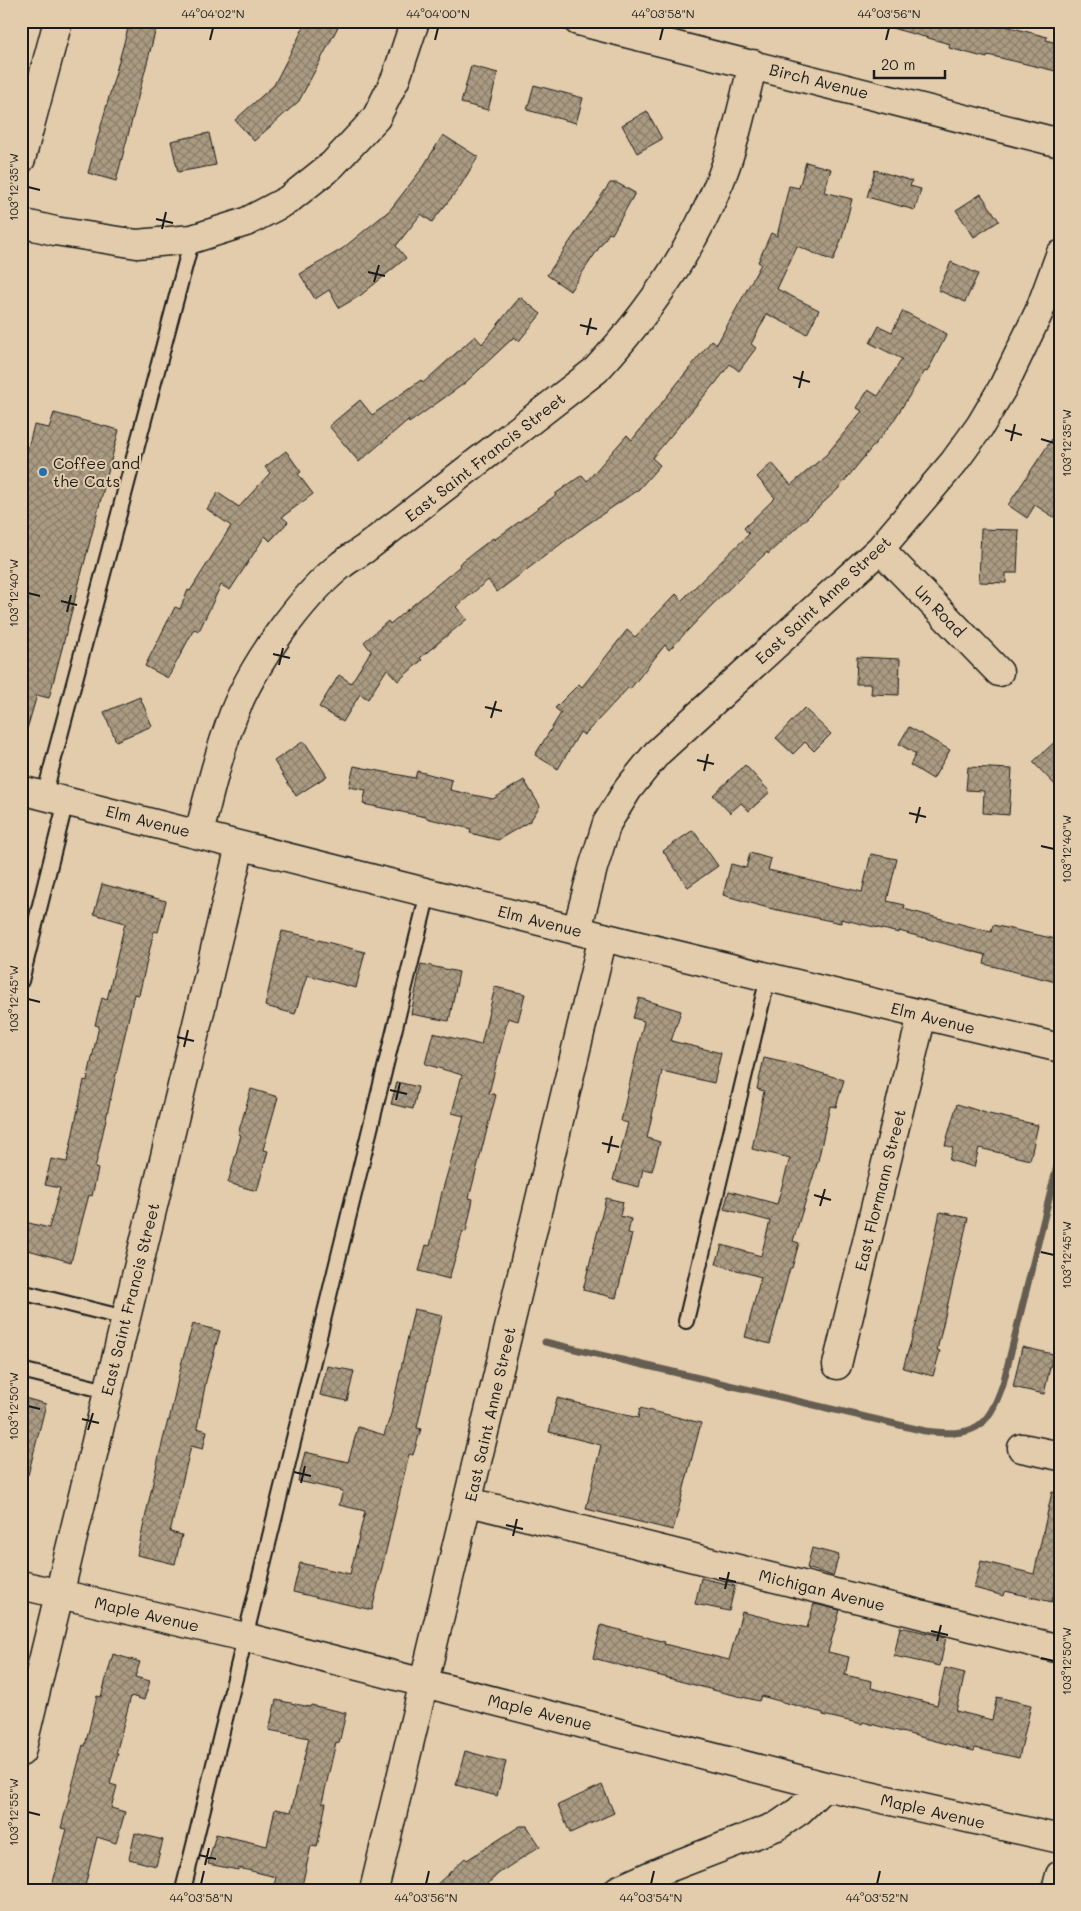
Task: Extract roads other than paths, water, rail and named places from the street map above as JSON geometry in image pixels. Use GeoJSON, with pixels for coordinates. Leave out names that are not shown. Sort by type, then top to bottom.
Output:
{"type":"FeatureCollection","features":[{"type":"Feature","properties":{"kind":"street"},"geometry":{"type":"LineString","coordinates":[[21,159],[58,21]]}},
{"type":"Feature","properties":{"kind":"street"},"geometry":{"type":"LineString","coordinates":[[21,223],[55,231],[137,244],[192,239],[246,222],[288,200],[332,165],[376,118],[396,78],[415,21]]}},
{"type":"Feature","properties":{"kind":"street","name":"Birch Avenue"},"geometry":{"type":"LineString","coordinates":[[578,21],[1060,142]]}},
{"type":"Feature","properties":{"kind":"street","name":"East Saint Francis Street"},"geometry":{"type":"LineString","coordinates":[[199,834],[216,768],[235,712],[258,666],[282,631],[313,593],[341,566],[596,370],[625,339],[662,289],[698,230],[721,180],[740,118],[753,64]]}},
{"type":"Feature","properties":{"kind":"street","name":"East Saint Anne Street"},"geometry":{"type":"LineString","coordinates":[[577,930],[607,823],[628,789],[657,753],[880,549],[954,462],[1004,387],[1039,312],[1060,255]]}},
{"type":"Feature","properties":{"kind":"street","name":"Un Road"},"geometry":{"type":"LineString","coordinates":[[880,549],[999,672]]}},
{"type":"Feature","properties":{"kind":"street","name":"Elm Avenue"},"geometry":{"type":"LineString","coordinates":[[44,796],[603,937],[1060,1048]]}},
{"type":"Feature","properties":{"kind":"street","name":"East Saint Francis Street"},"geometry":{"type":"LineString","coordinates":[[21,1752],[240,846]]}},
{"type":"Feature","properties":{"kind":"street","name":"East Saint Anne Street"},"geometry":{"type":"LineString","coordinates":[[374,1890],[469,1502],[603,937]]}},
{"type":"Feature","properties":{"kind":"street","name":"East Flormann Street"},"geometry":{"type":"LineString","coordinates":[[837,1365],[922,1015]]}},
{"type":"Feature","properties":{"kind":"street"},"geometry":{"type":"LineString","coordinates":[[1022,1448],[1060,1456]]}},
{"type":"Feature","properties":{"kind":"street","name":"Michigan Avenue"},"geometry":{"type":"LineString","coordinates":[[469,1502],[1060,1649]]}},
{"type":"Feature","properties":{"kind":"street","name":"Maple Avenue"},"geometry":{"type":"LineString","coordinates":[[21,1585],[245,1637],[826,1786],[1060,1839]]}},
{"type":"Feature","properties":{"kind":"street"},"geometry":{"type":"LineString","coordinates":[[618,1890],[663,1870],[777,1826],[799,1811],[826,1786]]}},
{"type":"Feature","properties":{"kind":"street"},"geometry":{"type":"LineString","coordinates":[[1056,1890],[1060,1875]]}},
{"type":"Feature","properties":{"kind":"lane"},"geometry":{"type":"LineString","coordinates":[[21,981],[44,796],[192,239]]}},
{"type":"Feature","properties":{"kind":"lane"},"geometry":{"type":"LineString","coordinates":[[183,1890],[428,893]]}},
{"type":"Feature","properties":{"kind":"lane"},"geometry":{"type":"LineString","coordinates":[[686,1321],[768,977]]}},
{"type":"Feature","properties":{"kind":"lane"},"geometry":{"type":"LineString","coordinates":[[21,1292],[125,1318]]}},
{"type":"Feature","properties":{"kind":"lane"},"geometry":{"type":"LineString","coordinates":[[21,1370],[107,1391]]}},
{"type":"Feature","properties":{"kind":"waterway"},"geometry":{"type":"LineString","coordinates":[[545,1342],[925,1431],[942,1433],[967,1431],[984,1421],[991,1412],[1003,1384],[1060,1154]]}},
{"type":"Feature","properties":{"kind":"place","name":"Coffee and the Cats"},"geometry":{"type":"Point","coordinates":[43,472]}}]}
